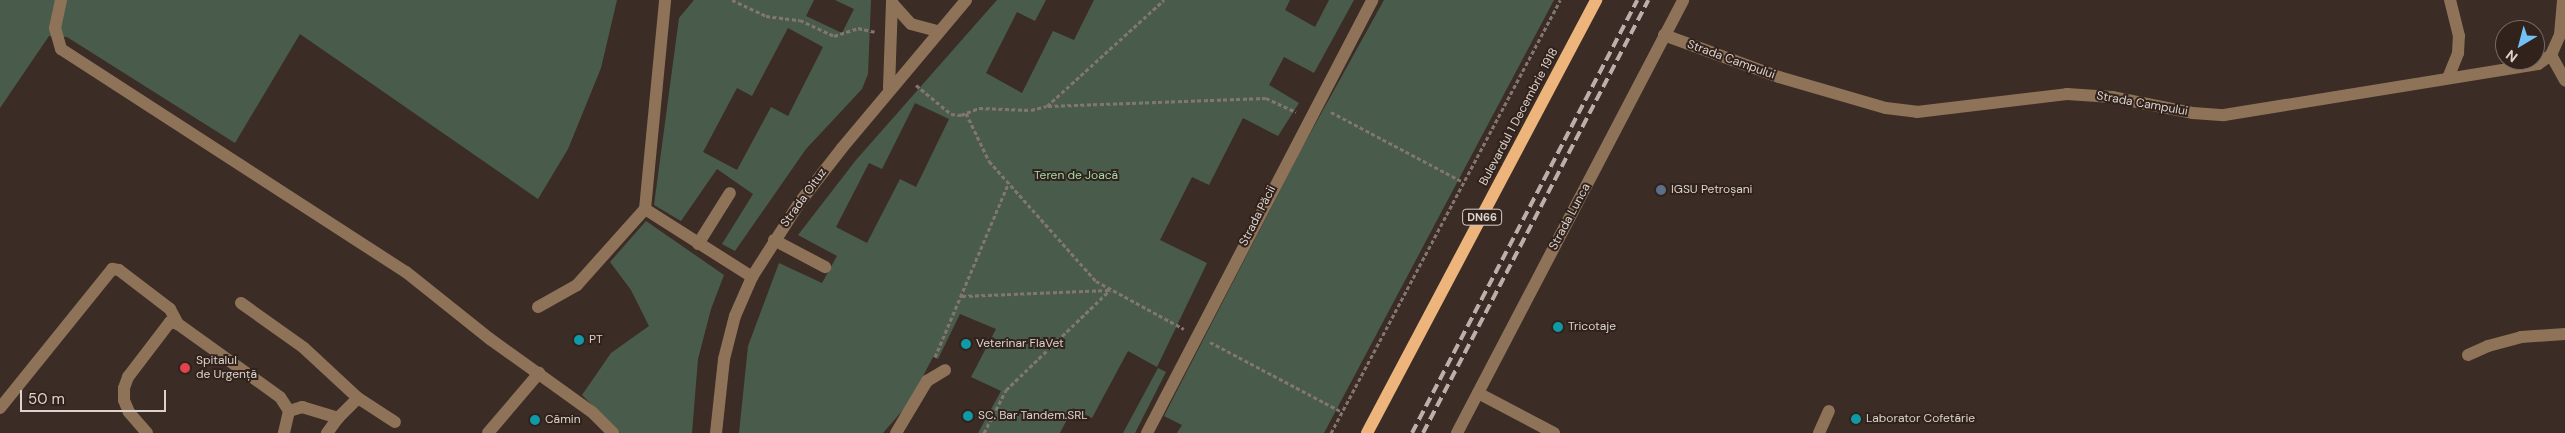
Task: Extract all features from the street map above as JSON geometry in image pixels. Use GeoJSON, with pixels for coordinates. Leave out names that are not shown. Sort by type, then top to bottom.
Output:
{"type":"FeatureCollection","features":[{"type":"Feature","properties":{"kind":"main road","name":"Bulevardul 1 Decembrie 1918"},"geometry":{"type":"LineString","coordinates":[[1367,433],[1596,0]]}},
{"type":"Feature","properties":{"kind":"street"},"geometry":{"type":"LineString","coordinates":[[61,0],[55,28],[60,49],[406,272],[592,412],[613,433]]}},
{"type":"Feature","properties":{"kind":"street"},"geometry":{"type":"LineString","coordinates":[[538,307],[577,286],[645,209],[665,0]]}},
{"type":"Feature","properties":{"kind":"street","name":"Strada Oituz"},"geometry":{"type":"LineString","coordinates":[[716,433],[724,359],[735,316],[752,277],[774,240],[889,88],[966,0]]}},
{"type":"Feature","properties":{"kind":"street","name":"Strada Păcii"},"geometry":{"type":"LineString","coordinates":[[1147,433],[1315,103],[1372,0]]}},
{"type":"Feature","properties":{"kind":"street","name":"Strada Lunca"},"geometry":{"type":"LineString","coordinates":[[1457,433],[1683,0]]}},
{"type":"Feature","properties":{"kind":"street"},"geometry":{"type":"LineString","coordinates":[[2448,78],[2458,53],[2459,36],[2450,0]]}},
{"type":"Feature","properties":{"kind":"street"},"geometry":{"type":"LineString","coordinates":[[2563,0],[2560,35],[2552,55],[2565,80]]}},
{"type":"Feature","properties":{"kind":"street"},"geometry":{"type":"LineString","coordinates":[[889,88],[892,2]]}},
{"type":"Feature","properties":{"kind":"street"},"geometry":{"type":"LineString","coordinates":[[892,2],[911,24],[938,31]]}},
{"type":"Feature","properties":{"kind":"street","name":"Strada Campului"},"geometry":{"type":"LineString","coordinates":[[1664,36],[1815,88],[1886,108],[1916,112],[2067,94],[2112,96],[2193,113],[2224,115],[2291,107],[2448,78],[2538,64],[2552,55]]}},
{"type":"Feature","properties":{"kind":"street"},"geometry":{"type":"LineString","coordinates":[[698,244],[730,193]]}},
{"type":"Feature","properties":{"kind":"street"},"geometry":{"type":"LineString","coordinates":[[645,209],[752,277]]}},
{"type":"Feature","properties":{"kind":"street"},"geometry":{"type":"LineString","coordinates":[[774,240],[825,267]]}},
{"type":"Feature","properties":{"kind":"street"},"geometry":{"type":"LineString","coordinates":[[0,408],[112,269],[119,270],[170,309],[178,324]]}},
{"type":"Feature","properties":{"kind":"street"},"geometry":{"type":"LineString","coordinates":[[241,303],[304,348],[358,398],[396,422]]}},
{"type":"Feature","properties":{"kind":"street"},"geometry":{"type":"LineString","coordinates":[[147,433],[129,412],[124,400],[124,388],[128,377],[164,327],[170,322],[178,324],[280,396],[289,411],[284,433]]}},
{"type":"Feature","properties":{"kind":"street"},"geometry":{"type":"LineString","coordinates":[[2468,355],[2488,346],[2521,337],[2565,334]]}},
{"type":"Feature","properties":{"kind":"street"},"geometry":{"type":"LineString","coordinates":[[896,433],[926,381],[946,370]]}},
{"type":"Feature","properties":{"kind":"street"},"geometry":{"type":"LineString","coordinates":[[488,433],[539,373]]}},
{"type":"Feature","properties":{"kind":"street"},"geometry":{"type":"LineString","coordinates":[[1478,392],[1554,433]]}},
{"type":"Feature","properties":{"kind":"street"},"geometry":{"type":"LineString","coordinates":[[327,433],[338,418],[358,398]]}},
{"type":"Feature","properties":{"kind":"street"},"geometry":{"type":"LineString","coordinates":[[289,411],[302,407],[338,418]]}},
{"type":"Feature","properties":{"kind":"street"},"geometry":{"type":"LineString","coordinates":[[1819,433],[1829,412]]}},
{"type":"Feature","properties":{"kind":"path"},"geometry":{"type":"LineString","coordinates":[[732,0],[766,16],[800,20],[834,36],[858,28],[892,36]]}},
{"type":"Feature","properties":{"kind":"path"},"geometry":{"type":"LineString","coordinates":[[1047,106],[1164,0]]}},
{"type":"Feature","properties":{"kind":"path"},"geometry":{"type":"LineString","coordinates":[[1331,433],[1560,0]]}},
{"type":"Feature","properties":{"kind":"path"},"geometry":{"type":"LineString","coordinates":[[902,73],[952,114],[966,113],[979,108],[1030,110],[1047,106],[1266,98],[1308,118]]}},
{"type":"Feature","properties":{"kind":"path"},"geometry":{"type":"LineString","coordinates":[[1315,103],[1463,182]]}},
{"type":"Feature","properties":{"kind":"path"},"geometry":{"type":"LineString","coordinates":[[966,113],[989,161],[1096,281],[1342,412]]}},
{"type":"Feature","properties":{"kind":"path"},"geometry":{"type":"LineString","coordinates":[[935,357],[1009,182]]}},
{"type":"Feature","properties":{"kind":"path"},"geometry":{"type":"LineString","coordinates":[[962,296],[1110,290]]}},
{"type":"Feature","properties":{"kind":"path"},"geometry":{"type":"LineString","coordinates":[[984,433],[1006,390],[1110,290]]}},
{"type":"Feature","properties":{"kind":"green space"},"geometry":{"type":"Polygon","coordinates":[[[0,0],[617,0],[601,68],[568,149],[538,199],[300,34],[235,143],[67,37],[49,36],[0,108],[0,0]]]}},
{"type":"Feature","properties":{"kind":"green space"},"geometry":{"type":"Polygon","coordinates":[[[694,0],[814,0],[806,16],[842,33],[854,9],[835,0],[871,0],[868,74],[862,89],[806,149],[735,251],[722,244],[753,194],[717,169],[681,221],[654,205],[679,18],[694,0]],[[788,28],[752,96],[737,88],[703,152],[737,170],[771,107],[788,116],[823,47],[788,28]]]}},
{"type":"Feature","properties":{"kind":"green space","name":"Teren de Joacă"},"geometry":{"type":"Polygon","coordinates":[[[997,0],[1046,0],[1035,21],[1017,12],[986,73],[1022,93],[1053,31],[1074,40],[1094,0],[1290,0],[1285,10],[1315,27],[1329,0],[1354,0],[1314,73],[1284,57],[1269,85],[1299,103],[1278,136],[1243,118],[1209,185],[1192,177],[1160,240],[1207,263],[1157,367],[1128,351],[1092,418],[1073,408],[1060,433],[978,433],[1001,391],[971,377],[996,329],[960,314],[938,359],[933,357],[909,403],[883,433],[739,433],[748,346],[779,263],[822,283],[837,256],[798,235],[856,160],[997,0]],[[915,103],[882,169],[869,163],[836,227],[867,243],[900,179],[916,187],[949,119],[915,103]]]}},
{"type":"Feature","properties":{"kind":"green space"},"geometry":{"type":"Polygon","coordinates":[[[1384,0],[1554,0],[1324,433],[1177,433],[1182,425],[1164,416],[1302,148],[1384,0]]]}},
{"type":"Feature","properties":{"kind":"green space"},"geometry":{"type":"Polygon","coordinates":[[[646,221],[724,275],[711,309],[698,359],[692,433],[620,433],[582,395],[611,353],[649,326],[631,290],[610,262],[646,221]]]}},
{"type":"Feature","properties":{"kind":"green space"},"geometry":{"type":"Polygon","coordinates":[[[1158,368],[1166,372],[1135,433],[1123,433],[1158,368]]]}},
{"type":"Feature","properties":{"kind":"railway"},"geometry":{"type":"LineString","coordinates":[[1412,433],[1637,0]]}},
{"type":"Feature","properties":{"kind":"railway"},"geometry":{"type":"LineString","coordinates":[[1423,433],[1648,0]]}},
{"type":"Feature","properties":{"kind":"place","name":"IGSU Petroșani"},"geometry":{"type":"Point","coordinates":[1661,190]}},
{"type":"Feature","properties":{"kind":"place","name":"Tricotaje"},"geometry":{"type":"Point","coordinates":[1558,327]}},
{"type":"Feature","properties":{"kind":"place","name":"PT"},"geometry":{"type":"Point","coordinates":[579,340]}},
{"type":"Feature","properties":{"kind":"place","name":"Veterinar FlaVet"},"geometry":{"type":"Point","coordinates":[966,344]}},
{"type":"Feature","properties":{"kind":"place","name":"Spitalul de Urgență"},"geometry":{"type":"Point","coordinates":[185,368]}},
{"type":"Feature","properties":{"kind":"place","name":"SC. Bar Tandem.SRL"},"geometry":{"type":"Point","coordinates":[968,416]}},
{"type":"Feature","properties":{"kind":"place","name":"Laborator Cofetărie"},"geometry":{"type":"Point","coordinates":[1856,419]}},
{"type":"Feature","properties":{"kind":"place","name":"Cămin"},"geometry":{"type":"Point","coordinates":[535,420]}}]}
